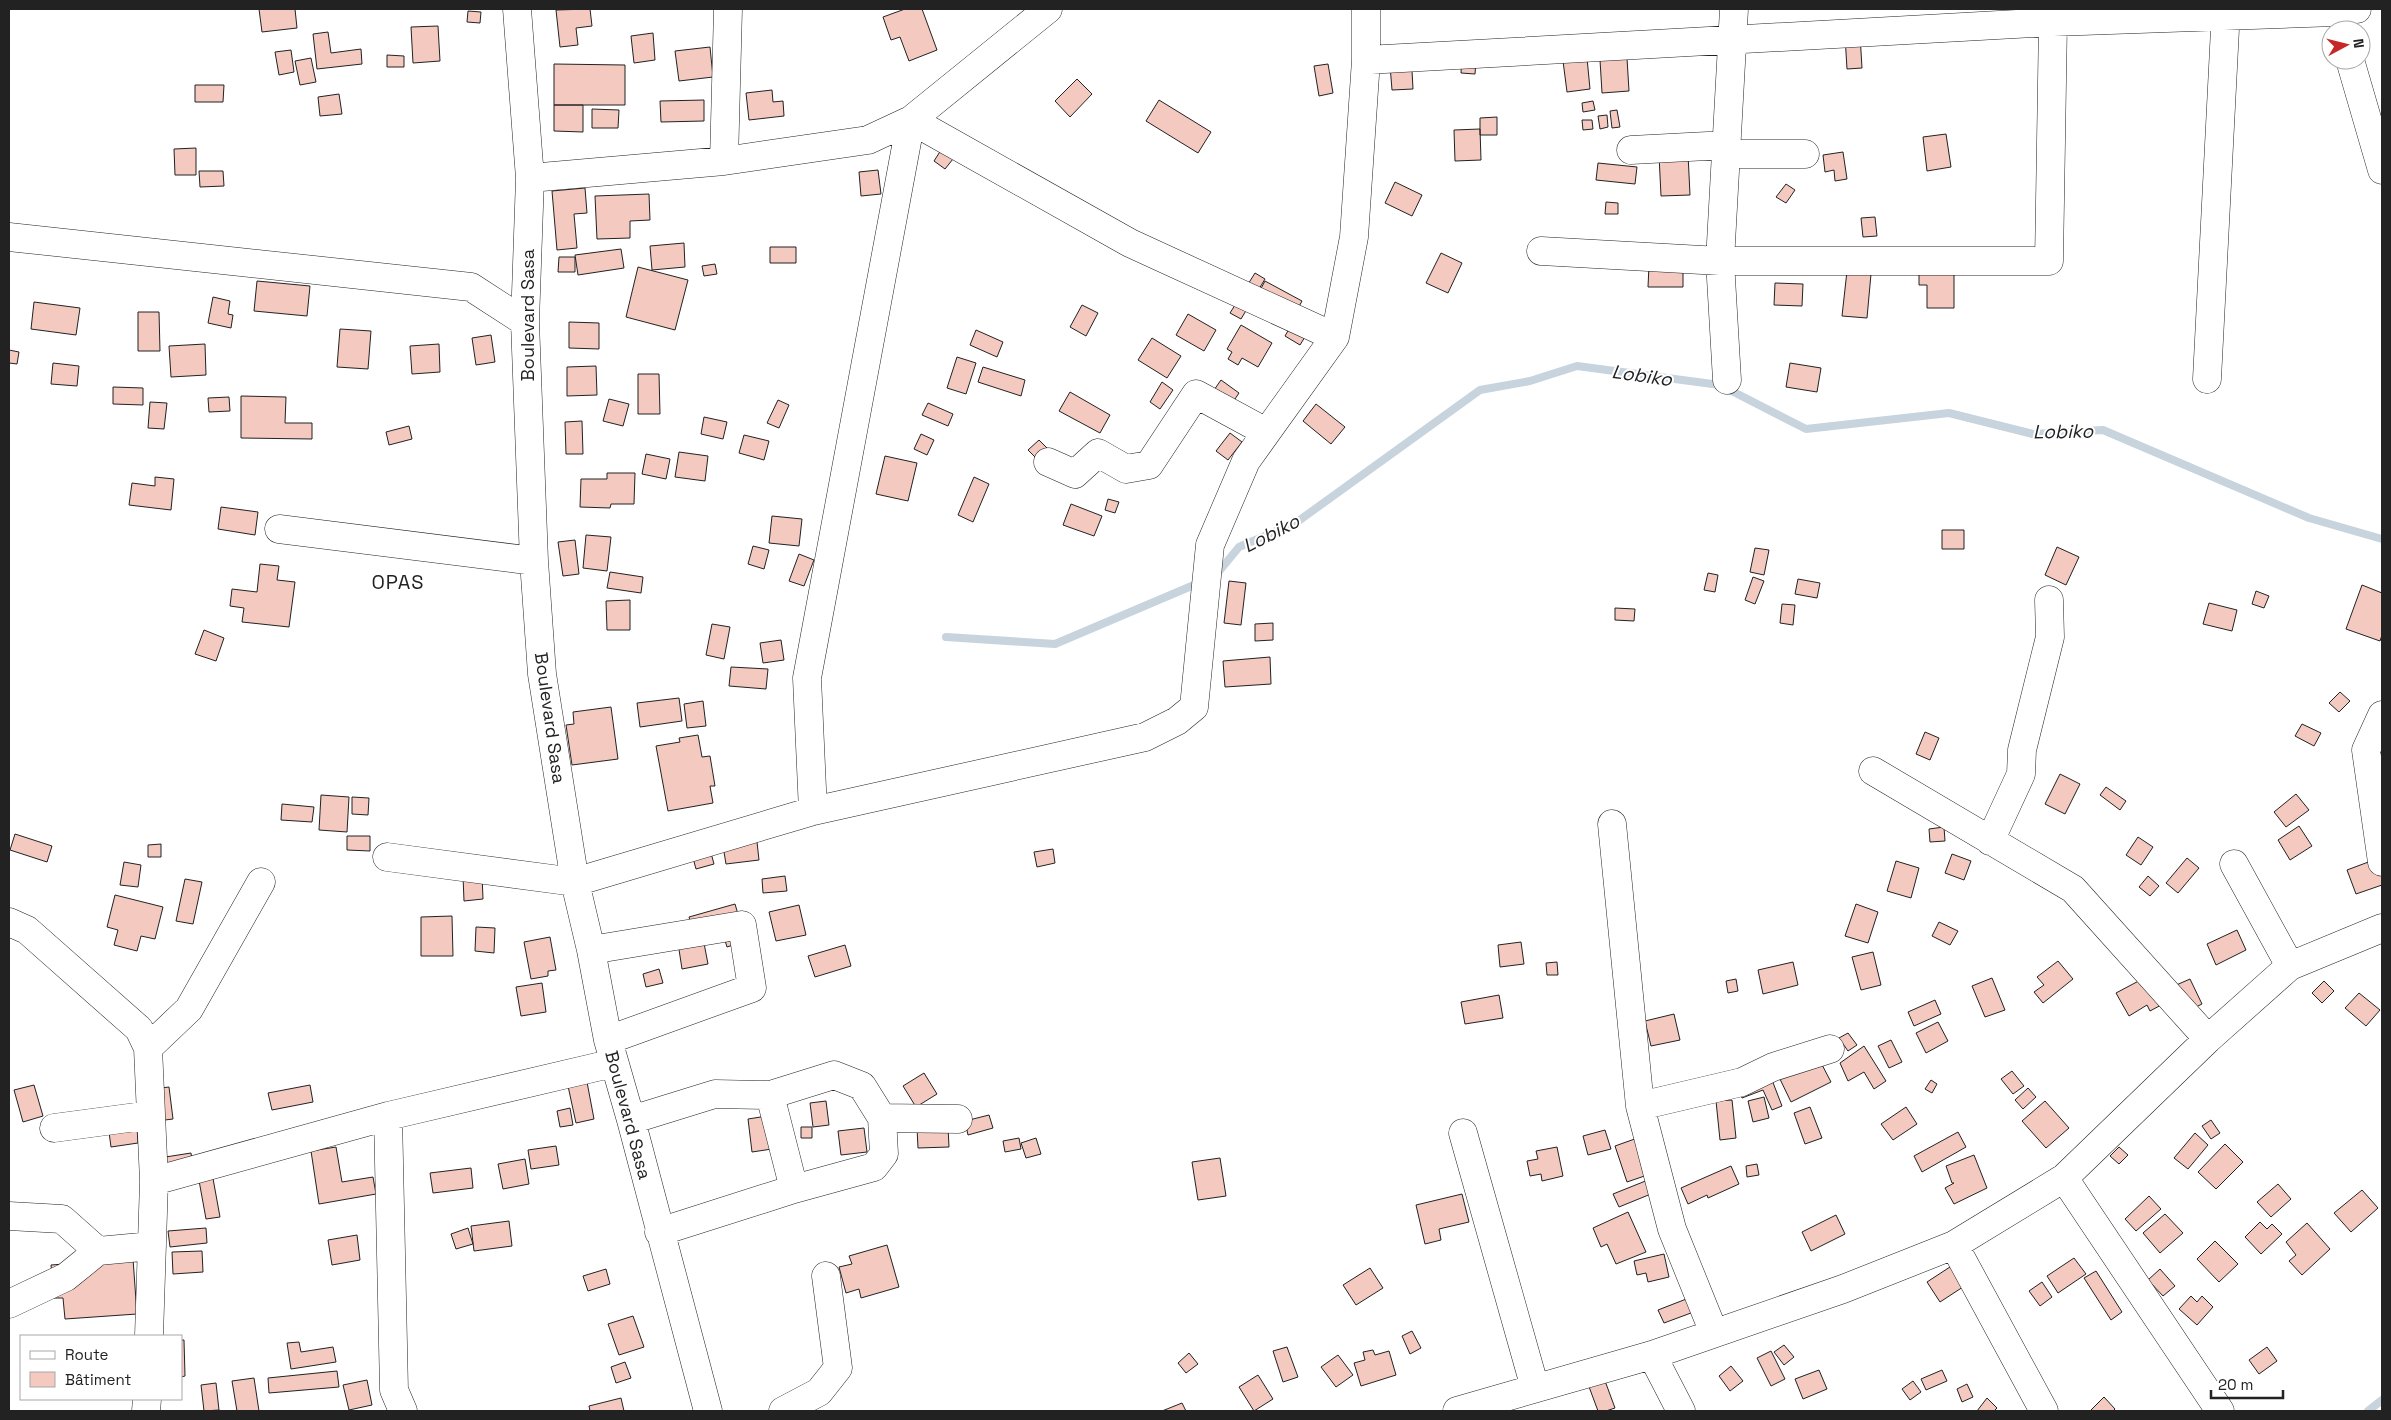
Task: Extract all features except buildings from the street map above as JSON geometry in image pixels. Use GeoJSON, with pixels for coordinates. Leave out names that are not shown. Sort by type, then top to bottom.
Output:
{"type":"FeatureCollection","features":[{"type":"Feature","properties":{"kind":"street","name":"Boulevard Sasa"},"geometry":{"type":"LineString","coordinates":[[517,9],[530,178],[525,322],[534,562],[542,674],[575,882],[591,950],[611,1052],[632,1120],[659,1232],[708,1411]]}},
{"type":"Feature","properties":{"kind":"street"},"geometry":{"type":"LineString","coordinates":[[724,161],[728,9]]}},
{"type":"Feature","properties":{"kind":"street"},"geometry":{"type":"LineString","coordinates":[[530,178],[724,161],[868,140],[911,120],[1048,9]]}},
{"type":"Feature","properties":{"kind":"street"},"geometry":{"type":"LineString","coordinates":[[387,857],[575,882],[813,811],[1145,736],[1177,721],[1194,707],[1210,546],[1246,461],[1335,336],[1354,237],[1366,60],[1366,9]]}},
{"type":"Feature","properties":{"kind":"street"},"geometry":{"type":"LineString","coordinates":[[1727,380],[1720,261],[1734,9]]}},
{"type":"Feature","properties":{"kind":"street"},"geometry":{"type":"LineString","coordinates":[[1366,60],[2226,12],[2344,17]]}},
{"type":"Feature","properties":{"kind":"street"},"geometry":{"type":"LineString","coordinates":[[2207,379],[2226,12]]}},
{"type":"Feature","properties":{"kind":"street"},"geometry":{"type":"LineString","coordinates":[[1541,251],[1720,261],[2049,262],[2053,22]]}},
{"type":"Feature","properties":{"kind":"street"},"geometry":{"type":"LineString","coordinates":[[2353,70],[2382,170]]}},
{"type":"Feature","properties":{"kind":"street"},"geometry":{"type":"LineString","coordinates":[[911,120],[1130,243],[1335,336]]}},
{"type":"Feature","properties":{"kind":"street"},"geometry":{"type":"LineString","coordinates":[[813,811],[807,678],[911,120]]}},
{"type":"Feature","properties":{"kind":"street"},"geometry":{"type":"LineString","coordinates":[[1631,150],[1726,149],[1805,154]]}},
{"type":"Feature","properties":{"kind":"street"},"geometry":{"type":"LineString","coordinates":[[9,237],[471,287],[525,322]]}},
{"type":"Feature","properties":{"kind":"street"},"geometry":{"type":"LineString","coordinates":[[1048,462],[1075,474],[1098,453],[1126,469],[1149,465],[1196,394],[1266,432]]}},
{"type":"Feature","properties":{"kind":"street"},"geometry":{"type":"LineString","coordinates":[[279,529],[534,562]]}},
{"type":"Feature","properties":{"kind":"street"},"geometry":{"type":"LineString","coordinates":[[1990,841],[2021,774],[2022,750],[2050,637],[2049,600]]}},
{"type":"Feature","properties":{"kind":"street"},"geometry":{"type":"LineString","coordinates":[[2382,715],[2366,750],[2382,862]]}},
{"type":"Feature","properties":{"kind":"street"},"geometry":{"type":"LineString","coordinates":[[1873,771],[2072,889],[2208,1040]]}},
{"type":"Feature","properties":{"kind":"street"},"geometry":{"type":"LineString","coordinates":[[1612,824],[1640,1106],[1672,1229],[1714,1333]]}},
{"type":"Feature","properties":{"kind":"street"},"geometry":{"type":"LineString","coordinates":[[2234,864],[2290,966]]}},
{"type":"Feature","properties":{"kind":"street"},"geometry":{"type":"LineString","coordinates":[[148,1048],[189,1009],[261,882]]}},
{"type":"Feature","properties":{"kind":"street"},"geometry":{"type":"LineString","coordinates":[[9,922],[27,930],[139,1029],[148,1048],[154,1181],[149,1335]]}},
{"type":"Feature","properties":{"kind":"street"},"geometry":{"type":"LineString","coordinates":[[154,1181],[611,1052],[752,988],[742,925],[591,950]]}},
{"type":"Feature","properties":{"kind":"street"},"geometry":{"type":"LineString","coordinates":[[1457,1411],[1652,1356],[1843,1289],[1954,1245],[2064,1178],[2208,1040],[2290,966],[2382,928]]}},
{"type":"Feature","properties":{"kind":"street"},"geometry":{"type":"LineString","coordinates":[[1640,1106],[1742,1082],[1773,1067],[1830,1049]]}},
{"type":"Feature","properties":{"kind":"street"},"geometry":{"type":"LineString","coordinates":[[632,1120],[715,1094],[770,1095],[834,1075],[862,1086],[882,1118],[884,1154],[874,1167],[794,1189],[659,1232]]}},
{"type":"Feature","properties":{"kind":"street"},"geometry":{"type":"LineString","coordinates":[[770,1095],[794,1189]]}},
{"type":"Feature","properties":{"kind":"street"},"geometry":{"type":"LineString","coordinates":[[54,1128],[151,1116]]}},
{"type":"Feature","properties":{"kind":"street"},"geometry":{"type":"LineString","coordinates":[[388,1116],[394,1390],[403,1411]]}},
{"type":"Feature","properties":{"kind":"street"},"geometry":{"type":"LineString","coordinates":[[882,1118],[958,1119]]}},
{"type":"Feature","properties":{"kind":"street"},"geometry":{"type":"LineString","coordinates":[[1462,1134],[1535,1388]]}},
{"type":"Feature","properties":{"kind":"street"},"geometry":{"type":"LineString","coordinates":[[2064,1178],[2220,1411]]}},
{"type":"Feature","properties":{"kind":"street"},"geometry":{"type":"LineString","coordinates":[[9,1216],[62,1219],[98,1251]]}},
{"type":"Feature","properties":{"kind":"street"},"geometry":{"type":"LineString","coordinates":[[1954,1245],[2044,1411]]}},
{"type":"Feature","properties":{"kind":"street"},"geometry":{"type":"LineString","coordinates":[[9,1304],[66,1277],[98,1251],[152,1246]]}},
{"type":"Feature","properties":{"kind":"street"},"geometry":{"type":"LineString","coordinates":[[782,1411],[819,1392],[838,1368],[826,1276]]}},
{"type":"Feature","properties":{"kind":"street"},"geometry":{"type":"LineString","coordinates":[[1652,1356],[1681,1411]]}},
{"type":"Feature","properties":{"kind":"waterway","name":"Lobiko"},"geometry":{"type":"LineString","coordinates":[[1216,575],[1239,547],[1297,522],[1480,390],[1530,381],[1577,366],[1720,385],[1806,429],[1949,413],[2033,434],[2103,430],[2309,518],[2382,539]]}},
{"type":"Feature","properties":{"kind":"waterway","name":"Lobiko"},"geometry":{"type":"LineString","coordinates":[[946,637],[1055,644],[1201,582]]}},
{"type":"Feature","properties":{"kind":"waterway"},"geometry":{"type":"LineString","coordinates":[[2368,1411],[2382,1400]]}},
{"type":"Feature","properties":{"kind":"district","name":"OPAS"},"geometry":{"type":"Point","coordinates":[398,582]}}]}
